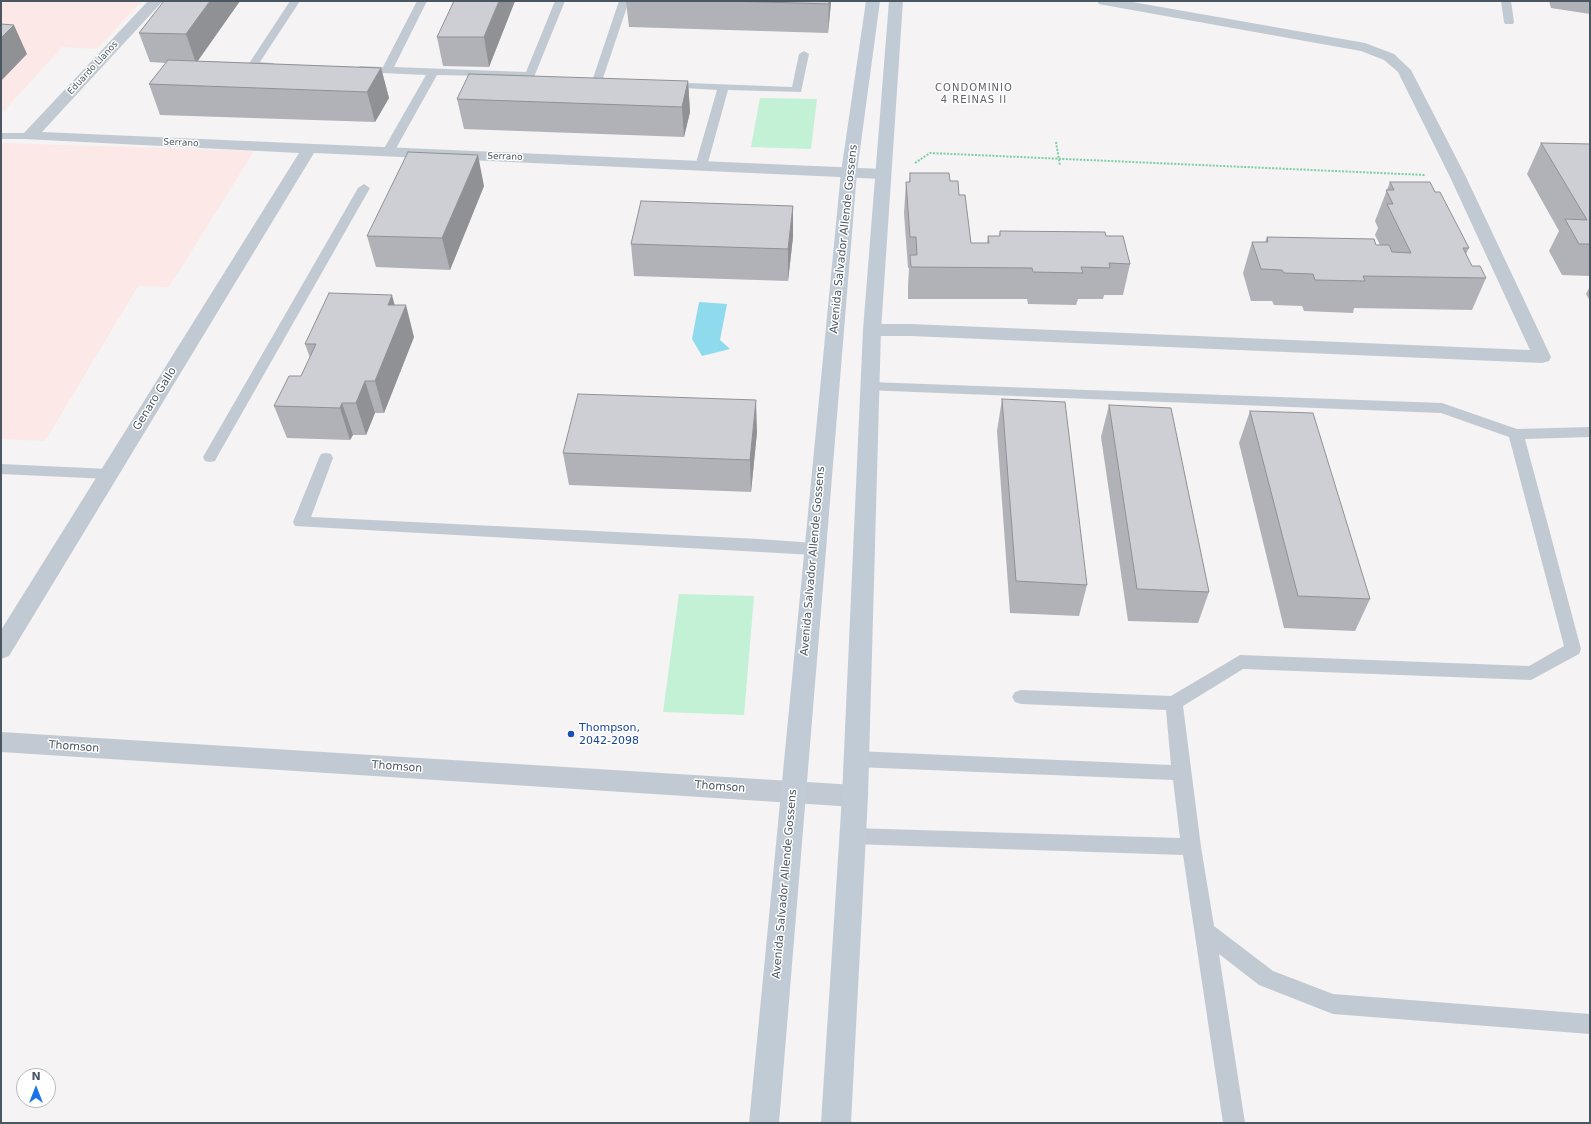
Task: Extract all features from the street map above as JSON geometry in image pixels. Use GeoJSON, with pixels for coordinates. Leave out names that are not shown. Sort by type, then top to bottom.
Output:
{"type":"FeatureCollection","features":[{"type":"Feature","properties":{"kind":"main road","name":"Avenida Salvador Allende Gossens"},"geometry":{"type":"LineString","coordinates":[[764,1123],[814,549],[849,172],[873,1]]}},
{"type":"Feature","properties":{"kind":"main road"},"geometry":{"type":"LineString","coordinates":[[836,1123],[855,796],[872,330],[896,1]]}},
{"type":"Feature","properties":{"kind":"street","name":"Eduardo Llanos"},"geometry":{"type":"LineString","coordinates":[[30,136],[156,1]]}},
{"type":"Feature","properties":{"kind":"street"},"geometry":{"type":"LineString","coordinates":[[872,330],[911,330],[1542,357],[1458,177],[1404,70],[1389,57],[1365,47],[1104,1]]}},
{"type":"Feature","properties":{"kind":"street","name":"Serrano"},"geometry":{"type":"LineString","coordinates":[[30,136],[849,172],[883,170]]}},
{"type":"Feature","properties":{"kind":"street","name":"Genaro Gallo"},"geometry":{"type":"LineString","coordinates":[[3,642],[309,149]]}},
{"type":"Feature","properties":{"kind":"street","name":"Thomson"},"geometry":{"type":"LineString","coordinates":[[1,742],[855,796]]}},
{"type":"Feature","properties":{"kind":"lane"},"geometry":{"type":"LineString","coordinates":[[285,66],[253,65],[295,1]]}},
{"type":"Feature","properties":{"kind":"lane"},"geometry":{"type":"LineString","coordinates":[[387,70],[422,1]]}},
{"type":"Feature","properties":{"kind":"lane"},"geometry":{"type":"LineString","coordinates":[[348,69],[530,75],[560,1]]}},
{"type":"Feature","properties":{"kind":"lane"},"geometry":{"type":"LineString","coordinates":[[624,1],[597,81],[628,83]]}},
{"type":"Feature","properties":{"kind":"lane"},"geometry":{"type":"LineString","coordinates":[[1506,1],[1509,22]]}},
{"type":"Feature","properties":{"kind":"lane"},"geometry":{"type":"LineString","coordinates":[[660,84],[797,90],[804,54]]}},
{"type":"Feature","properties":{"kind":"lane"},"geometry":{"type":"LineString","coordinates":[[388,152],[433,72]]}},
{"type":"Feature","properties":{"kind":"lane"},"geometry":{"type":"LineString","coordinates":[[701,166],[723,87]]}},
{"type":"Feature","properties":{"kind":"lane"},"geometry":{"type":"LineString","coordinates":[[1,136],[30,136]]}},
{"type":"Feature","properties":{"kind":"lane"},"geometry":{"type":"LineString","coordinates":[[210,457],[364,188]]}},
{"type":"Feature","properties":{"kind":"lane"},"geometry":{"type":"LineString","coordinates":[[870,387],[1442,408],[1516,434],[1590,432]]}},
{"type":"Feature","properties":{"kind":"lane"},"geometry":{"type":"LineString","coordinates":[[1021,697],[1174,703],[1240,662],[1531,673],[1573,649],[1516,434]]}},
{"type":"Feature","properties":{"kind":"lane"},"geometry":{"type":"LineString","coordinates":[[326,458],[301,522],[814,549]]}},
{"type":"Feature","properties":{"kind":"lane"},"geometry":{"type":"LineString","coordinates":[[1,469],[108,474]]}},
{"type":"Feature","properties":{"kind":"lane"},"geometry":{"type":"LineString","coordinates":[[1174,703],[1181,773],[1191,847],[1234,1123]]}},
{"type":"Feature","properties":{"kind":"lane"},"geometry":{"type":"LineString","coordinates":[[856,760],[1181,773]]}},
{"type":"Feature","properties":{"kind":"lane"},"geometry":{"type":"LineString","coordinates":[[852,836],[1191,847]]}},
{"type":"Feature","properties":{"kind":"lane"},"geometry":{"type":"LineString","coordinates":[[1205,931],[1266,978],[1333,1004],[1590,1024]]}},
{"type":"Feature","properties":{"kind":"path"},"geometry":{"type":"LineString","coordinates":[[1056,142],[1060,166]]}},
{"type":"Feature","properties":{"kind":"path"},"geometry":{"type":"LineString","coordinates":[[883,170],[913,165],[930,153],[1458,177]]}},
{"type":"Feature","properties":{"kind":"shaded area"},"geometry":{"type":"Polygon","coordinates":[[[1,1],[142,1],[97,49],[62,47],[1,114],[1,1]]]}},
{"type":"Feature","properties":{"kind":"shaded area"},"geometry":{"type":"Polygon","coordinates":[[[1,143],[254,151],[169,287],[138,286],[45,441],[1,439],[1,143]]]}},
{"type":"Feature","properties":{"kind":"green space"},"geometry":{"type":"Polygon","coordinates":[[[760,98],[817,99],[811,149],[751,147],[760,98]]]}},
{"type":"Feature","properties":{"kind":"green space"},"geometry":{"type":"Polygon","coordinates":[[[679,594],[754,596],[744,715],[663,712],[679,594]]]}},
{"type":"Feature","properties":{"kind":"water"},"geometry":{"type":"Polygon","coordinates":[[[699,302],[727,304],[720,340],[730,349],[702,356],[692,339],[699,302]]]}},
{"type":"Feature","properties":{"kind":"building"},"geometry":{"type":"Polygon","coordinates":[[[164,1],[210,1],[186,34],[139,33],[164,1]]]}},
{"type":"Feature","properties":{"kind":"building"},"geometry":{"type":"Polygon","coordinates":[[[454,1],[499,1],[484,37],[437,37],[454,1]]]}},
{"type":"Feature","properties":{"kind":"building"},"geometry":{"type":"Polygon","coordinates":[[[729,1],[829,1],[829,4],[729,1]]]}},
{"type":"Feature","properties":{"kind":"building"},"geometry":{"type":"Polygon","coordinates":[[[1,24],[14,25],[1,38],[1,24]]]}},
{"type":"Feature","properties":{"kind":"building"},"geometry":{"type":"Polygon","coordinates":[[[168,60],[381,68],[367,92],[149,84],[168,60]]]}},
{"type":"Feature","properties":{"kind":"building"},"geometry":{"type":"Polygon","coordinates":[[[469,74],[688,81],[682,107],[457,99],[469,74]]]}},
{"type":"Feature","properties":{"kind":"building"},"geometry":{"type":"Polygon","coordinates":[[[1541,143],[1590,144],[1590,244],[1579,244],[1565,219],[1587,220],[1541,143]]]}},
{"type":"Feature","properties":{"kind":"building"},"geometry":{"type":"Polygon","coordinates":[[[408,152],[478,155],[442,238],[367,236],[408,152]]]}},
{"type":"Feature","properties":{"kind":"building"},"geometry":{"type":"Polygon","coordinates":[[[910,173],[949,173],[950,181],[958,181],[959,195],[965,195],[971,243],[989,243],[988,236],[1000,236],[1000,231],[1105,232],[1106,236],[1123,236],[1130,264],[1109,263],[1110,268],[1081,267],[1083,273],[1033,272],[1032,268],[911,267],[910,255],[917,255],[916,237],[910,237],[906,182],[910,182],[910,173]]]}},
{"type":"Feature","properties":{"kind":"building"},"geometry":{"type":"Polygon","coordinates":[[[1390,182],[1430,182],[1435,192],[1440,192],[1469,248],[1463,248],[1472,266],[1480,266],[1486,278],[1363,276],[1365,281],[1315,280],[1313,274],[1284,273],[1282,270],[1261,269],[1252,242],[1268,242],[1267,237],[1374,239],[1376,245],[1389,245],[1392,252],[1411,253],[1387,204],[1393,204],[1386,190],[1394,190],[1390,182]]]}},
{"type":"Feature","properties":{"kind":"building"},"geometry":{"type":"Polygon","coordinates":[[[641,201],[793,206],[788,249],[631,244],[641,201]]]}},
{"type":"Feature","properties":{"kind":"building"},"geometry":{"type":"Polygon","coordinates":[[[329,293],[392,295],[388,305],[406,305],[375,381],[365,381],[356,403],[342,403],[340,408],[274,406],[289,376],[301,376],[316,344],[305,344],[329,293]]]}},
{"type":"Feature","properties":{"kind":"building"},"geometry":{"type":"Polygon","coordinates":[[[578,394],[756,400],[750,460],[563,453],[578,394]]]}},
{"type":"Feature","properties":{"kind":"building"},"geometry":{"type":"Polygon","coordinates":[[[1002,399],[1065,402],[1087,585],[1016,581],[1002,399]]]}},
{"type":"Feature","properties":{"kind":"building"},"geometry":{"type":"Polygon","coordinates":[[[1109,405],[1171,408],[1209,592],[1137,589],[1109,405]]]}},
{"type":"Feature","properties":{"kind":"building"},"geometry":{"type":"Polygon","coordinates":[[[1250,411],[1313,413],[1370,599],[1298,596],[1250,411]]]}},
{"type":"Feature","properties":{"kind":"place","name":"Thompson, 2042-2098"},"geometry":{"type":"Point","coordinates":[571,734]}},
{"type":"Feature","properties":{"kind":"district","name":"CONDOMINIO 4 REINAS II"},"geometry":{"type":"Point","coordinates":[974,94]}}]}
